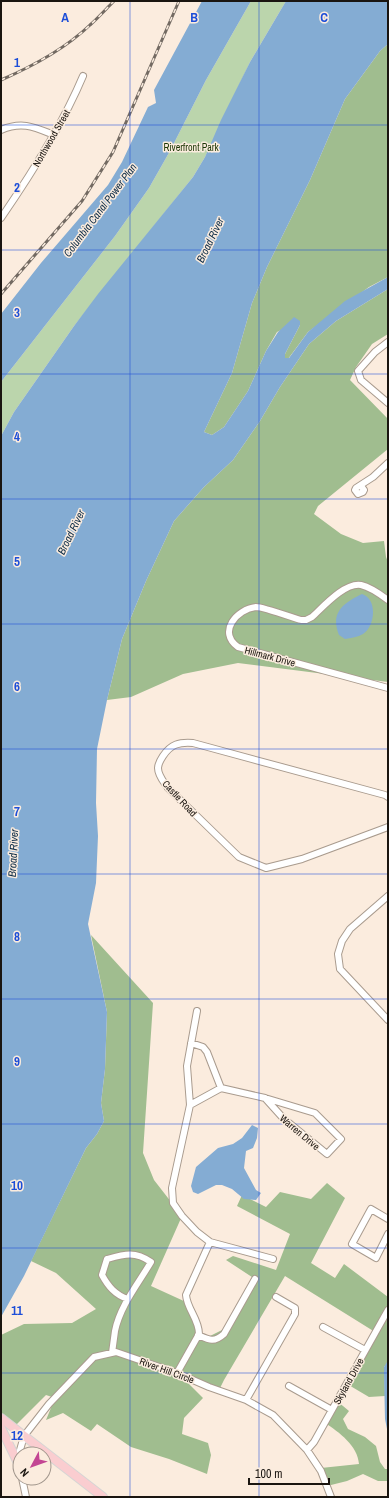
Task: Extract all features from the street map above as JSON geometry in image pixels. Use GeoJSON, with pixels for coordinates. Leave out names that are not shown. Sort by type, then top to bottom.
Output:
{"type":"FeatureCollection","features":[{"type":"Feature","properties":{"kind":"main road"},"geometry":{"type":"LineString","coordinates":[[1,1418],[103,1497]]}},
{"type":"Feature","properties":{"kind":"main road"},"geometry":{"type":"LineString","coordinates":[[1,1428],[12,1451]]}},
{"type":"Feature","properties":{"kind":"street","name":"Northwood Street"},"geometry":{"type":"LineString","coordinates":[[1,218],[54,135],[72,103],[83,76]]}},
{"type":"Feature","properties":{"kind":"street"},"geometry":{"type":"LineString","coordinates":[[1,130],[26,124],[54,135]]}},
{"type":"Feature","properties":{"kind":"street"},"geometry":{"type":"LineString","coordinates":[[388,342],[375,352],[358,371],[361,380],[388,403]]}},
{"type":"Feature","properties":{"kind":"street"},"geometry":{"type":"LineString","coordinates":[[361,486],[388,463]]}},
{"type":"Feature","properties":{"kind":"street","name":"Hillmark Drive"},"geometry":{"type":"LineString","coordinates":[[388,600],[368,587],[352,585],[344,589],[312,617],[306,620],[300,620],[257,607],[246,610],[230,624],[228,635],[231,642],[238,647],[388,688]]}},
{"type":"Feature","properties":{"kind":"street","name":"Castle Road"},"geometry":{"type":"LineString","coordinates":[[388,797],[193,743],[183,742],[175,744],[167,750],[158,768],[160,777],[168,788],[239,857],[266,868],[302,859],[388,827]]}},
{"type":"Feature","properties":{"kind":"street"},"geometry":{"type":"LineString","coordinates":[[388,896],[350,929],[342,941],[338,954],[340,969],[388,1020]]}},
{"type":"Feature","properties":{"kind":"street"},"geometry":{"type":"LineString","coordinates":[[197,1011],[187,1066],[190,1105],[172,1188],[173,1203],[182,1216],[197,1232],[210,1242],[273,1259]]}},
{"type":"Feature","properties":{"kind":"street"},"geometry":{"type":"LineString","coordinates":[[190,1105],[221,1088],[208,1052],[203,1046],[191,1043]]}},
{"type":"Feature","properties":{"kind":"street","name":"Warren Drive"},"geometry":{"type":"LineString","coordinates":[[221,1088],[265,1098],[315,1113],[341,1139],[327,1154],[283,1118],[265,1098]]}},
{"type":"Feature","properties":{"kind":"street"},"geometry":{"type":"LineString","coordinates":[[388,1219],[371,1209],[352,1244],[376,1258],[388,1234]]}},
{"type":"Feature","properties":{"kind":"street"},"geometry":{"type":"LineString","coordinates":[[177,1372],[198,1335],[199,1327],[186,1302],[186,1295],[210,1242]]}},
{"type":"Feature","properties":{"kind":"street"},"geometry":{"type":"LineString","coordinates":[[112,1353],[115,1330],[128,1299],[151,1262],[143,1256],[125,1254],[107,1259],[102,1275],[108,1286],[120,1297],[128,1299]]}},
{"type":"Feature","properties":{"kind":"street"},"geometry":{"type":"LineString","coordinates":[[198,1335],[213,1340],[218,1340],[224,1334],[255,1279]]}},
{"type":"Feature","properties":{"kind":"street"},"geometry":{"type":"LineString","coordinates":[[246,1400],[295,1314],[295,1308],[276,1296]]}},
{"type":"Feature","properties":{"kind":"street","name":"Skyland Drive"},"geometry":{"type":"LineString","coordinates":[[308,1450],[314,1442],[388,1310]]}},
{"type":"Feature","properties":{"kind":"street"},"geometry":{"type":"LineString","coordinates":[[323,1327],[365,1350]]}},
{"type":"Feature","properties":{"kind":"street","name":"River Hill Circle"},"geometry":{"type":"LineString","coordinates":[[21,1446],[24,1436],[55,1397],[94,1356],[116,1352],[177,1372],[210,1387],[246,1400],[273,1415],[308,1450],[321,1471],[331,1497]]}},
{"type":"Feature","properties":{"kind":"street"},"geometry":{"type":"LineString","coordinates":[[289,1386],[332,1410]]}},
{"type":"Feature","properties":{"kind":"street"},"geometry":{"type":"LineString","coordinates":[[24,1486],[26,1497]]}},
{"type":"Feature","properties":{"kind":"green space","name":"Riverfront Park"},"geometry":{"type":"Polygon","coordinates":[[[251,1],[286,1],[250,62],[205,157],[193,177],[74,326],[14,412],[1,436],[1,382],[115,236],[149,188],[170,151],[206,80],[251,1]]]}},
{"type":"Feature","properties":{"kind":"green space"},"geometry":{"type":"Polygon","coordinates":[[[388,44],[388,277],[369,287],[308,332],[288,359],[285,358],[285,354],[300,325],[300,321],[277,332],[266,351],[248,391],[224,427],[212,435],[204,432],[232,373],[252,303],[267,267],[310,180],[345,99],[380,51],[388,44]]]}},
{"type":"Feature","properties":{"kind":"green space"},"geometry":{"type":"Polygon","coordinates":[[[388,289],[388,334],[372,344],[356,367],[350,380],[388,419],[388,449],[318,506],[314,514],[341,534],[363,543],[384,541],[388,562],[388,682],[238,663],[183,674],[131,697],[107,700],[122,639],[146,581],[174,521],[204,487],[233,460],[260,421],[280,387],[309,344],[336,321],[388,289]]]}},
{"type":"Feature","properties":{"kind":"green space"},"geometry":{"type":"Polygon","coordinates":[[[91,935],[153,1003],[143,1153],[154,1180],[182,1216],[151,1286],[186,1302],[199,1334],[206,1338],[228,1327],[255,1279],[226,1260],[233,1256],[276,1270],[290,1234],[237,1206],[242,1195],[266,1207],[280,1192],[311,1199],[327,1183],[345,1198],[311,1263],[335,1278],[344,1264],[388,1297],[388,1362],[384,1367],[385,1396],[369,1397],[347,1384],[375,1332],[285,1276],[219,1390],[178,1373],[203,1398],[184,1418],[182,1434],[208,1443],[211,1455],[207,1474],[169,1459],[131,1447],[97,1424],[91,1431],[63,1413],[46,1420],[55,1398],[46,1395],[13,1428],[1,1418],[1,1335],[24,1324],[72,1323],[96,1309],[56,1273],[31,1261],[86,1148],[97,1134],[104,1121],[101,1103],[105,1069],[107,1012],[91,935]]]}},
{"type":"Feature","properties":{"kind":"green space"},"geometry":{"type":"Polygon","coordinates":[[[337,1401],[349,1411],[343,1419],[348,1429],[365,1437],[376,1446],[380,1462],[385,1469],[388,1469],[388,1481],[378,1481],[363,1474],[347,1481],[327,1486],[321,1468],[359,1464],[355,1451],[347,1440],[325,1423],[337,1401]]]}},
{"type":"Feature","properties":{"kind":"water","name":"Columbia Canal Power Plan"},"geometry":{"type":"Polygon","coordinates":[[[202,1],[251,1],[206,80],[170,151],[149,188],[115,236],[1,382],[1,314],[41,263],[108,185],[122,162],[148,107],[156,103],[154,90],[202,1]]]}},
{"type":"Feature","properties":{"kind":"water","name":"Broad River"},"geometry":{"type":"Polygon","coordinates":[[[286,1],[388,1],[388,44],[380,51],[345,99],[310,180],[267,267],[252,303],[232,373],[204,432],[212,435],[224,427],[248,391],[266,351],[278,332],[294,317],[300,321],[300,325],[285,354],[285,358],[289,358],[308,332],[345,301],[388,277],[388,289],[336,321],[309,344],[280,387],[260,421],[233,460],[204,487],[174,521],[146,581],[122,639],[97,749],[96,803],[98,836],[96,883],[88,924],[107,1012],[105,1069],[101,1103],[104,1121],[97,1134],[86,1148],[24,1276],[1,1317],[1,436],[14,412],[74,326],[98,294],[193,177],[205,157],[221,120],[250,62],[286,1]]]}},
{"type":"Feature","properties":{"kind":"water"},"geometry":{"type":"Polygon","coordinates":[[[362,594],[371,601],[373,607],[370,626],[363,634],[357,637],[345,639],[339,635],[336,621],[337,615],[344,605],[362,594]]]}},
{"type":"Feature","properties":{"kind":"water"},"geometry":{"type":"Polygon","coordinates":[[[252,1125],[258,1128],[257,1138],[253,1148],[246,1151],[244,1168],[256,1190],[261,1193],[256,1200],[244,1199],[232,1189],[222,1185],[216,1185],[198,1194],[193,1192],[191,1186],[196,1167],[218,1148],[233,1144],[242,1138],[252,1125]]]}},
{"type":"Feature","properties":{"kind":"water"},"geometry":{"type":"Polygon","coordinates":[[[387,1362],[388,1434],[385,1419],[384,1374],[384,1367],[387,1362]]]}},
{"type":"Feature","properties":{"kind":"railway"},"geometry":{"type":"LineString","coordinates":[[1,80],[36,63],[59,49],[81,33],[114,1]]}},
{"type":"Feature","properties":{"kind":"railway"},"geometry":{"type":"LineString","coordinates":[[1,294],[82,201],[113,152],[179,1]]}}]}
